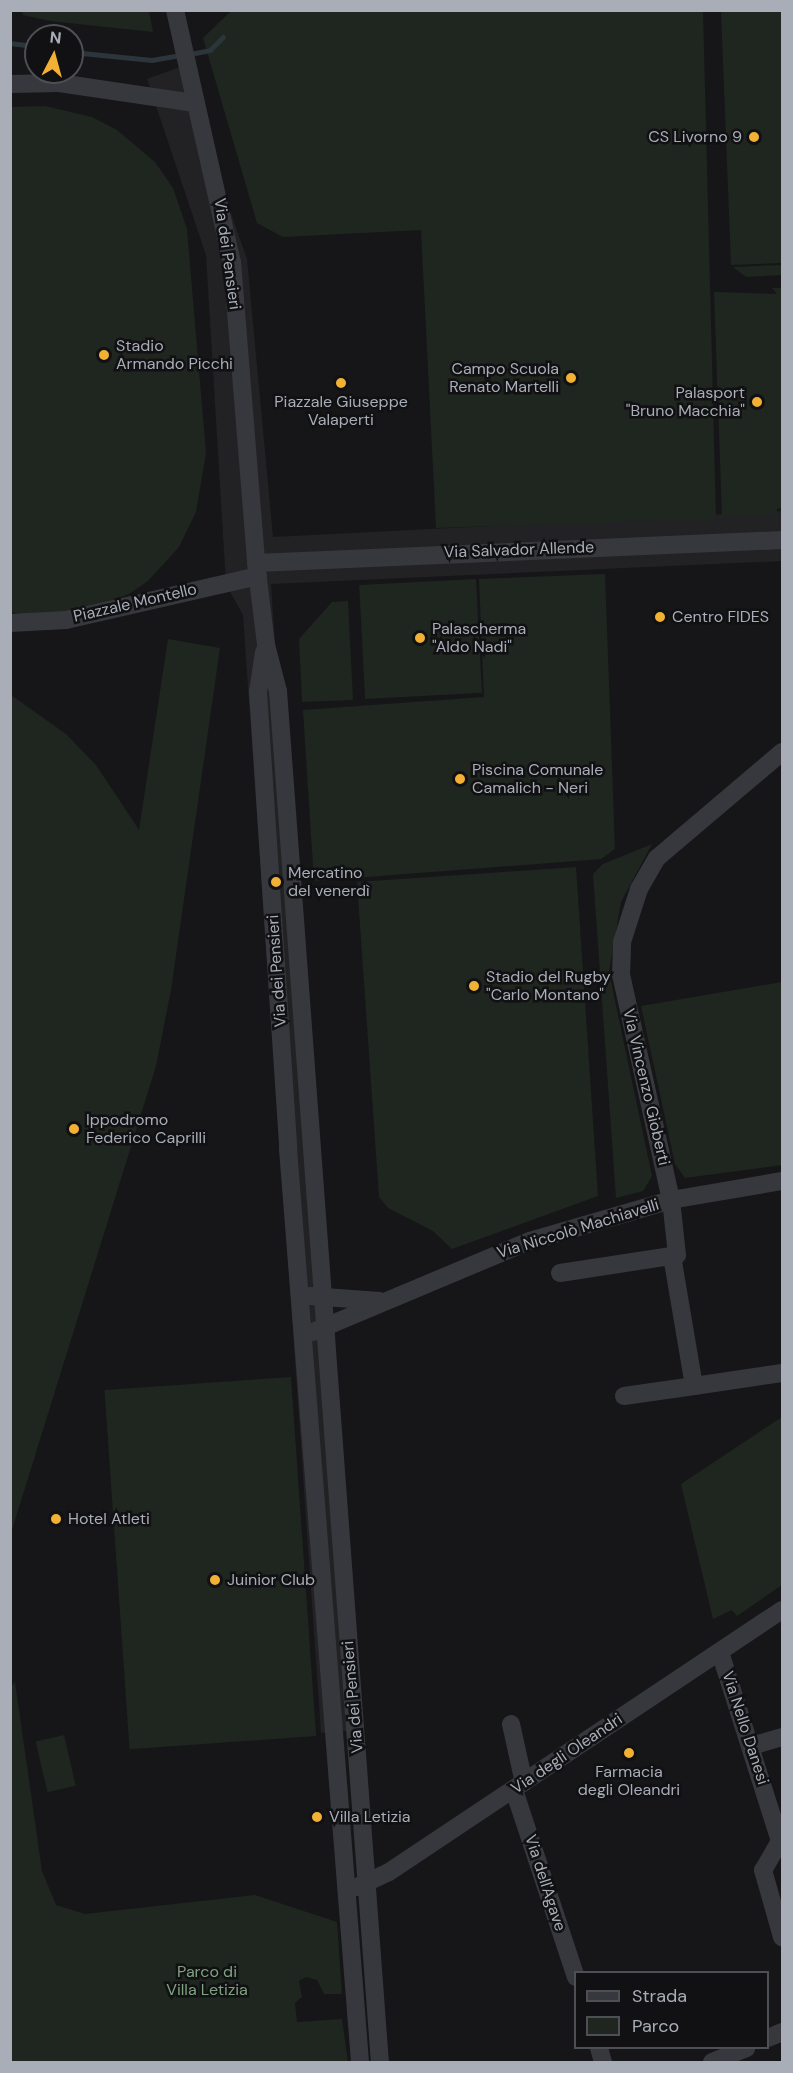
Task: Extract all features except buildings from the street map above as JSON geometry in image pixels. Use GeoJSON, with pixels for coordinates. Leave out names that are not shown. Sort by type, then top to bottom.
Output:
{"type":"FeatureCollection","features":[{"type":"Feature","properties":{"kind":"street","name":"Via dei Pensieri"},"geometry":{"type":"LineString","coordinates":[[175,10],[194,103],[215,175],[232,262],[257,570],[266,645],[280,709],[322,1331],[380,2062]]}},
{"type":"Feature","properties":{"kind":"street"},"geometry":{"type":"LineString","coordinates":[[10,84],[59,83],[194,103]]}},
{"type":"Feature","properties":{"kind":"street","name":"Via Salvador Allende"},"geometry":{"type":"LineString","coordinates":[[257,570],[783,540]]}},
{"type":"Feature","properties":{"kind":"street","name":"Piazzale Montello"},"geometry":{"type":"LineString","coordinates":[[10,623],[66,620],[257,570]]}},
{"type":"Feature","properties":{"kind":"street","name":"Via dei Pensieri"},"geometry":{"type":"LineString","coordinates":[[266,645],[258,692],[300,1297],[360,2062]]}},
{"type":"Feature","properties":{"kind":"street","name":"Via Vincenzo Gioberti"},"geometry":{"type":"LineString","coordinates":[[672,1256],[677,1255],[672,1200],[621,975],[622,942],[639,889],[657,858],[782,753]]}},
{"type":"Feature","properties":{"kind":"street","name":"Via Niccolò Machiavelli"},"geometry":{"type":"LineString","coordinates":[[322,1331],[380,1301],[530,1241],[672,1200],[783,1181]]}},
{"type":"Feature","properties":{"kind":"street"},"geometry":{"type":"LineString","coordinates":[[560,1273],[672,1256],[694,1386]]}},
{"type":"Feature","properties":{"kind":"street"},"geometry":{"type":"LineString","coordinates":[[300,1297],[320,1295]]}},
{"type":"Feature","properties":{"kind":"street","name":"Via Niccolò Machiavelli"},"geometry":{"type":"LineString","coordinates":[[320,1295],[380,1301]]}},
{"type":"Feature","properties":{"kind":"street"},"geometry":{"type":"LineString","coordinates":[[303,1333],[322,1331]]}},
{"type":"Feature","properties":{"kind":"street"},"geometry":{"type":"LineString","coordinates":[[624,1396],[783,1373]]}},
{"type":"Feature","properties":{"kind":"street","name":"Via degli Oleandri"},"geometry":{"type":"LineString","coordinates":[[348,1890],[367,1883],[519,1786],[783,1610]]}},
{"type":"Feature","properties":{"kind":"street","name":"Via Nello Danesi"},"geometry":{"type":"LineString","coordinates":[[720,1652],[780,1841],[763,1870],[783,1937]]}},
{"type":"Feature","properties":{"kind":"street","name":"Via dell'Agave"},"geometry":{"type":"LineString","coordinates":[[511,1725],[519,1786],[574,1971]]}},
{"type":"Feature","properties":{"kind":"street"},"geometry":{"type":"LineString","coordinates":[[751,1746],[783,1737]]}},
{"type":"Feature","properties":{"kind":"street"},"geometry":{"type":"LineString","coordinates":[[769,2038],[783,2032]]}},
{"type":"Feature","properties":{"kind":"street"},"geometry":{"type":"LineString","coordinates":[[712,2062],[744,2049]]}},
{"type":"Feature","properties":{"kind":"shaded area","name":"Mercatino del venerdì"},"geometry":{"type":"Polygon","coordinates":[[[180,67],[247,259],[273,537],[782,511],[782,561],[271,584],[347,1731],[321,1733],[243,615],[226,584],[206,255],[147,79],[180,67]]]}},
{"type":"Feature","properties":{"kind":"green space"},"geometry":{"type":"Polygon","coordinates":[[[22,11],[149,11],[153,32],[50,21],[23,15],[22,11]]]}},
{"type":"Feature","properties":{"kind":"green space","name":"Campo Scuola Renato Martelli"},"geometry":{"type":"Polygon","coordinates":[[[231,11],[703,11],[716,519],[436,528],[421,230],[283,237],[257,223],[203,38],[231,11]]]}},
{"type":"Feature","properties":{"kind":"green space","name":"CS Livorno 9"},"geometry":{"type":"Polygon","coordinates":[[[721,11],[782,11],[782,263],[731,265],[721,11]]]}},
{"type":"Feature","properties":{"kind":"green space","name":"Stadio Armando Picchi"},"geometry":{"type":"Polygon","coordinates":[[[45,106],[92,117],[117,130],[155,162],[173,188],[187,229],[206,453],[196,512],[179,547],[148,581],[129,594],[85,611],[23,615],[11,612],[10,107],[45,106]]]}},
{"type":"Feature","properties":{"kind":"green space"},"geometry":{"type":"Polygon","coordinates":[[[782,265],[782,275],[746,277],[733,267],[782,265]]]}},
{"type":"Feature","properties":{"kind":"green space","name":"Palasport \"Bruno Macchia\""},"geometry":{"type":"Polygon","coordinates":[[[772,288],[782,288],[782,508],[777,509],[777,514],[722,517],[714,292],[777,294],[772,288]]]}},
{"type":"Feature","properties":{"kind":"green space","name":"Piscina Comunale Camalich - Neri"},"geometry":{"type":"Polygon","coordinates":[[[605,574],[615,849],[601,859],[314,881],[303,710],[484,697],[479,579],[605,574]]]}},
{"type":"Feature","properties":{"kind":"green space","name":"Palascherma \"Aldo Nadi\""},"geometry":{"type":"Polygon","coordinates":[[[476,579],[482,693],[365,699],[359,585],[476,579]]]}},
{"type":"Feature","properties":{"kind":"green space"},"geometry":{"type":"Polygon","coordinates":[[[348,601],[353,700],[302,702],[299,639],[332,602],[348,601]]]}},
{"type":"Feature","properties":{"kind":"green space","name":"Ippodromo Federico Caprilli"},"geometry":{"type":"Polygon","coordinates":[[[168,639],[220,648],[171,990],[156,1066],[11,1533],[11,695],[66,734],[96,765],[139,830],[168,639]]]}},
{"type":"Feature","properties":{"kind":"green space"},"geometry":{"type":"Polygon","coordinates":[[[652,844],[621,902],[609,972],[652,1176],[643,1191],[616,1198],[593,874],[603,864],[652,844]]]}},
{"type":"Feature","properties":{"kind":"green space","name":"Stadio del Rugby \"Carlo Montano\""},"geometry":{"type":"Polygon","coordinates":[[[576,867],[598,1196],[452,1249],[433,1231],[388,1208],[379,1197],[357,882],[576,867]]]}},
{"type":"Feature","properties":{"kind":"green space"},"geometry":{"type":"Polygon","coordinates":[[[782,982],[782,1165],[685,1178],[675,1164],[641,1006],[782,982]]]}},
{"type":"Feature","properties":{"kind":"green space","name":"Juinior Club"},"geometry":{"type":"Polygon","coordinates":[[[291,1377],[316,1736],[130,1749],[104,1390],[291,1377]]]}},
{"type":"Feature","properties":{"kind":"green space"},"geometry":{"type":"Polygon","coordinates":[[[782,1417],[782,1585],[737,1616],[732,1610],[713,1619],[681,1484],[782,1417]]]}},
{"type":"Feature","properties":{"kind":"green space","name":"Parco di Villa Letizia"},"geometry":{"type":"Polygon","coordinates":[[[15,1682],[42,1871],[56,1905],[85,1914],[255,1895],[337,1922],[342,1994],[324,1994],[317,1980],[306,1977],[299,1981],[302,1997],[295,2003],[297,2022],[342,2019],[348,2062],[11,2062],[10,1688],[15,1682]]]}},
{"type":"Feature","properties":{"kind":"green space"},"geometry":{"type":"Polygon","coordinates":[[[64,1735],[76,1786],[47,1792],[36,1742],[64,1735]]]}},
{"type":"Feature","properties":{"kind":"waterway"},"geometry":{"type":"LineString","coordinates":[[190,54],[210,50],[223,37]]}},
{"type":"Feature","properties":{"kind":"waterway"},"geometry":{"type":"LineString","coordinates":[[10,43],[24,45]]}},
{"type":"Feature","properties":{"kind":"waterway"},"geometry":{"type":"LineString","coordinates":[[84,53],[152,60],[181,55]]}},
{"type":"Feature","properties":{"kind":"place","name":"CS Livorno 9"},"geometry":{"type":"Point","coordinates":[754,137]}},
{"type":"Feature","properties":{"kind":"place","name":"Stadio Armando Picchi"},"geometry":{"type":"Point","coordinates":[104,355]}},
{"type":"Feature","properties":{"kind":"place","name":"Campo Scuola Renato Martelli"},"geometry":{"type":"Point","coordinates":[571,378]}},
{"type":"Feature","properties":{"kind":"place","name":"Piazzale Giuseppe Valaperti"},"geometry":{"type":"Point","coordinates":[341,383]}},
{"type":"Feature","properties":{"kind":"place","name":"Palasport \"Bruno Macchia\""},"geometry":{"type":"Point","coordinates":[757,402]}},
{"type":"Feature","properties":{"kind":"place","name":"Centro FIDES"},"geometry":{"type":"Point","coordinates":[660,617]}},
{"type":"Feature","properties":{"kind":"place","name":"Palascherma \"Aldo Nadi\""},"geometry":{"type":"Point","coordinates":[420,638]}},
{"type":"Feature","properties":{"kind":"place","name":"Piscina Comunale Camalich - Neri"},"geometry":{"type":"Point","coordinates":[460,779]}},
{"type":"Feature","properties":{"kind":"place","name":"Mercatino del venerdì"},"geometry":{"type":"Point","coordinates":[276,882]}},
{"type":"Feature","properties":{"kind":"place","name":"Stadio del Rugby \"Carlo Montano\""},"geometry":{"type":"Point","coordinates":[474,986]}},
{"type":"Feature","properties":{"kind":"place","name":"Ippodromo Federico Caprilli"},"geometry":{"type":"Point","coordinates":[74,1129]}},
{"type":"Feature","properties":{"kind":"place","name":"Hotel Atleti"},"geometry":{"type":"Point","coordinates":[56,1519]}},
{"type":"Feature","properties":{"kind":"place","name":"Juinior Club"},"geometry":{"type":"Point","coordinates":[215,1580]}},
{"type":"Feature","properties":{"kind":"place","name":"Farmacia degli Oleandri"},"geometry":{"type":"Point","coordinates":[629,1753]}},
{"type":"Feature","properties":{"kind":"place","name":"Villa Letizia"},"geometry":{"type":"Point","coordinates":[317,1817]}}]}
